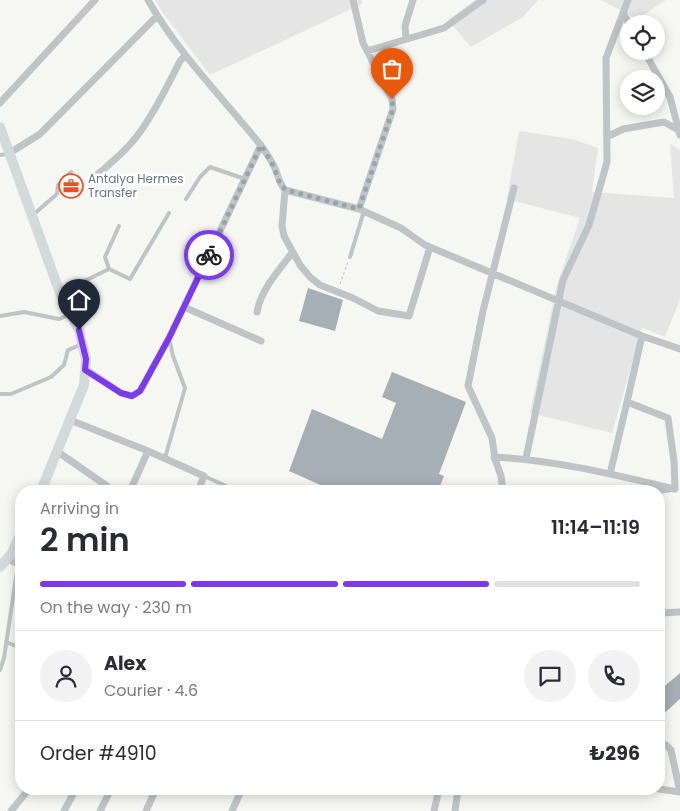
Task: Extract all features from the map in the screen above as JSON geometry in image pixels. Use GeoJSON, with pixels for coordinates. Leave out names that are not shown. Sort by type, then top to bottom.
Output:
{"type":"FeatureCollection","features":[{"type":"Feature","properties":{"kind":"main road"},"geometry":{"type":"LineString","coordinates":[[0,127],[4,154],[32,215],[60,293],[79,330],[86,359],[84,385],[44,485]]}},
{"type":"Feature","properties":{"kind":"main road"},"geometry":{"type":"LineString","coordinates":[[2,563],[15,546]]}},
{"type":"Feature","properties":{"kind":"street"},"geometry":{"type":"LineString","coordinates":[[0,103],[95,0]]}},
{"type":"Feature","properties":{"kind":"street"},"geometry":{"type":"LineString","coordinates":[[148,0],[185,56],[261,145],[273,165],[280,184],[286,190],[362,210],[400,228],[430,247],[642,336],[680,349]]}},
{"type":"Feature","properties":{"kind":"street"},"geometry":{"type":"LineString","coordinates":[[353,0],[367,51],[392,99],[393,109],[362,210]]}},
{"type":"Feature","properties":{"kind":"street"},"geometry":{"type":"LineString","coordinates":[[406,39],[406,26],[413,0]]}},
{"type":"Feature","properties":{"kind":"street"},"geometry":{"type":"LineString","coordinates":[[367,51],[444,28],[483,0]]}},
{"type":"Feature","properties":{"kind":"street"},"geometry":{"type":"LineString","coordinates":[[526,458],[563,280],[589,225],[607,162],[606,58],[628,0]]}},
{"type":"Feature","properties":{"kind":"street"},"geometry":{"type":"LineString","coordinates":[[4,154],[40,134],[157,16]]}},
{"type":"Feature","properties":{"kind":"street"},"geometry":{"type":"LineString","coordinates":[[96,176],[120,155],[139,133],[157,106],[180,61],[185,56]]}},
{"type":"Feature","properties":{"kind":"street"},"geometry":{"type":"LineString","coordinates":[[649,60],[670,97],[680,132]]}},
{"type":"Feature","properties":{"kind":"street"},"geometry":{"type":"LineString","coordinates":[[607,137],[623,128],[664,122],[680,132]]}},
{"type":"Feature","properties":{"kind":"street"},"geometry":{"type":"LineString","coordinates":[[85,370],[121,393],[132,396],[140,391],[169,338],[261,145]]}},
{"type":"Feature","properties":{"kind":"street"},"geometry":{"type":"LineString","coordinates":[[502,485],[494,457],[492,438],[468,386],[492,274],[514,188]]}},
{"type":"Feature","properties":{"kind":"street"},"geometry":{"type":"LineString","coordinates":[[286,190],[282,226],[284,236],[292,253],[310,277],[320,285],[378,311],[409,316],[430,247]]}},
{"type":"Feature","properties":{"kind":"street"},"geometry":{"type":"LineString","coordinates":[[257,312],[259,302],[269,284],[292,253]]}},
{"type":"Feature","properties":{"kind":"street"},"geometry":{"type":"LineString","coordinates":[[184,307],[260,341]]}},
{"type":"Feature","properties":{"kind":"street"},"geometry":{"type":"LineString","coordinates":[[610,474],[642,336]]}},
{"type":"Feature","properties":{"kind":"street"},"geometry":{"type":"LineString","coordinates":[[627,402],[668,418],[678,489]]}},
{"type":"Feature","properties":{"kind":"street"},"geometry":{"type":"LineString","coordinates":[[70,420],[204,476],[200,485]]}},
{"type":"Feature","properties":{"kind":"street"},"geometry":{"type":"LineString","coordinates":[[133,485],[148,451]]}},
{"type":"Feature","properties":{"kind":"street"},"geometry":{"type":"LineString","coordinates":[[58,452],[106,485]]}},
{"type":"Feature","properties":{"kind":"street"},"geometry":{"type":"LineString","coordinates":[[494,457],[526,458],[660,485]]}},
{"type":"Feature","properties":{"kind":"street"},"geometry":{"type":"LineString","coordinates":[[665,486],[678,489]]}},
{"type":"Feature","properties":{"kind":"street"},"geometry":{"type":"LineString","coordinates":[[665,490],[678,489]]}},
{"type":"Feature","properties":{"kind":"street"},"geometry":{"type":"LineString","coordinates":[[2,563],[15,565]]}},
{"type":"Feature","properties":{"kind":"street"},"geometry":{"type":"LineString","coordinates":[[665,613],[680,612]]}},
{"type":"Feature","properties":{"kind":"street"},"geometry":{"type":"LineString","coordinates":[[665,745],[671,750],[680,792],[665,790]]}},
{"type":"Feature","properties":{"kind":"street"},"geometry":{"type":"LineString","coordinates":[[11,811],[24,795]]}},
{"type":"Feature","properties":{"kind":"street"},"geometry":{"type":"LineString","coordinates":[[64,811],[73,795]]}},
{"type":"Feature","properties":{"kind":"street"},"geometry":{"type":"LineString","coordinates":[[100,811],[108,795]]}},
{"type":"Feature","properties":{"kind":"street"},"geometry":{"type":"LineString","coordinates":[[146,811],[153,795]]}},
{"type":"Feature","properties":{"kind":"street"},"geometry":{"type":"LineString","coordinates":[[232,811],[239,795]]}},
{"type":"Feature","properties":{"kind":"street"},"geometry":{"type":"LineString","coordinates":[[434,811],[438,795]]}},
{"type":"Feature","properties":{"kind":"street"},"geometry":{"type":"LineString","coordinates":[[454,811],[457,795]]}},
{"type":"Feature","properties":{"kind":"lane"},"geometry":{"type":"LineString","coordinates":[[186,199],[200,177],[210,167],[245,179]]}},
{"type":"Feature","properties":{"kind":"lane"},"geometry":{"type":"LineString","coordinates":[[32,215],[57,194],[58,184],[71,172]]}},
{"type":"Feature","properties":{"kind":"lane"},"geometry":{"type":"LineString","coordinates":[[350,257],[362,210]]}},
{"type":"Feature","properties":{"kind":"lane"},"geometry":{"type":"LineString","coordinates":[[119,226],[105,257],[109,269],[130,280],[169,213]]}},
{"type":"Feature","properties":{"kind":"lane"},"geometry":{"type":"LineString","coordinates":[[60,293],[109,269]]}},
{"type":"Feature","properties":{"kind":"lane"},"geometry":{"type":"LineString","coordinates":[[0,316],[24,312],[59,319],[71,314]]}},
{"type":"Feature","properties":{"kind":"lane"},"geometry":{"type":"LineString","coordinates":[[165,459],[185,388],[173,356],[169,338]]}},
{"type":"Feature","properties":{"kind":"lane"},"geometry":{"type":"LineString","coordinates":[[0,394],[11,394],[51,377],[64,365],[68,350],[83,344]]}},
{"type":"Feature","properties":{"kind":"lane"},"geometry":{"type":"LineString","coordinates":[[204,476],[224,485]]}},
{"type":"Feature","properties":{"kind":"lane"},"geometry":{"type":"LineString","coordinates":[[0,670],[15,589]]}},
{"type":"Feature","properties":{"kind":"lane"},"geometry":{"type":"LineString","coordinates":[[6,642],[15,646]]}},
{"type":"Feature","properties":{"kind":"path"},"geometry":{"type":"LineString","coordinates":[[337,292],[350,257]]}},
{"type":"Feature","properties":{"kind":"shaded area"},"geometry":{"type":"Polygon","coordinates":[[[155,0],[362,0],[362,4],[210,75],[155,0]]]}},
{"type":"Feature","properties":{"kind":"shaded area"},"geometry":{"type":"Polygon","coordinates":[[[475,0],[538,0],[523,17],[471,47],[448,20],[475,0]]]}},
{"type":"Feature","properties":{"kind":"shaded area"},"geometry":{"type":"Polygon","coordinates":[[[601,0],[666,0],[643,15],[629,15],[601,0]]]}},
{"type":"Feature","properties":{"kind":"shaded area"},"geometry":{"type":"Polygon","coordinates":[[[519,131],[572,139],[598,148],[592,192],[674,198],[670,144],[680,150],[680,299],[665,337],[642,328],[612,433],[530,413],[556,288],[580,218],[507,199],[519,131]]]}},
{"type":"Feature","properties":{"kind":"building"},"geometry":{"type":"Polygon","coordinates":[[[308,288],[343,300],[335,331],[299,321],[308,288]]]}},
{"type":"Feature","properties":{"kind":"building"},"geometry":{"type":"Polygon","coordinates":[[[392,372],[466,402],[439,474],[444,476],[440,485],[320,485],[289,471],[312,409],[382,439],[396,403],[382,397],[392,372]]]}},
{"type":"Feature","properties":{"kind":"building"},"geometry":{"type":"Polygon","coordinates":[[[680,673],[680,699],[665,713],[665,686],[680,673]]]}},
{"type":"Feature","properties":{"kind":"way so far"},"geometry":{"type":"LineString","coordinates":[[209,255],[261,145],[273,165],[280,184],[286,190],[359,209],[393,109],[392,99]]}},
{"type":"Feature","properties":{"kind":"place","name":"Antalya Hermes Transfer"},"geometry":{"type":"Point","coordinates":[71,186]}},
{"type":"Feature","properties":{"kind":"route"},"geometry":{"type":"LineString","coordinates":[[79,330],[86,359],[85,370],[121,393],[132,396],[140,391],[149,378],[209,255]]}}]}
